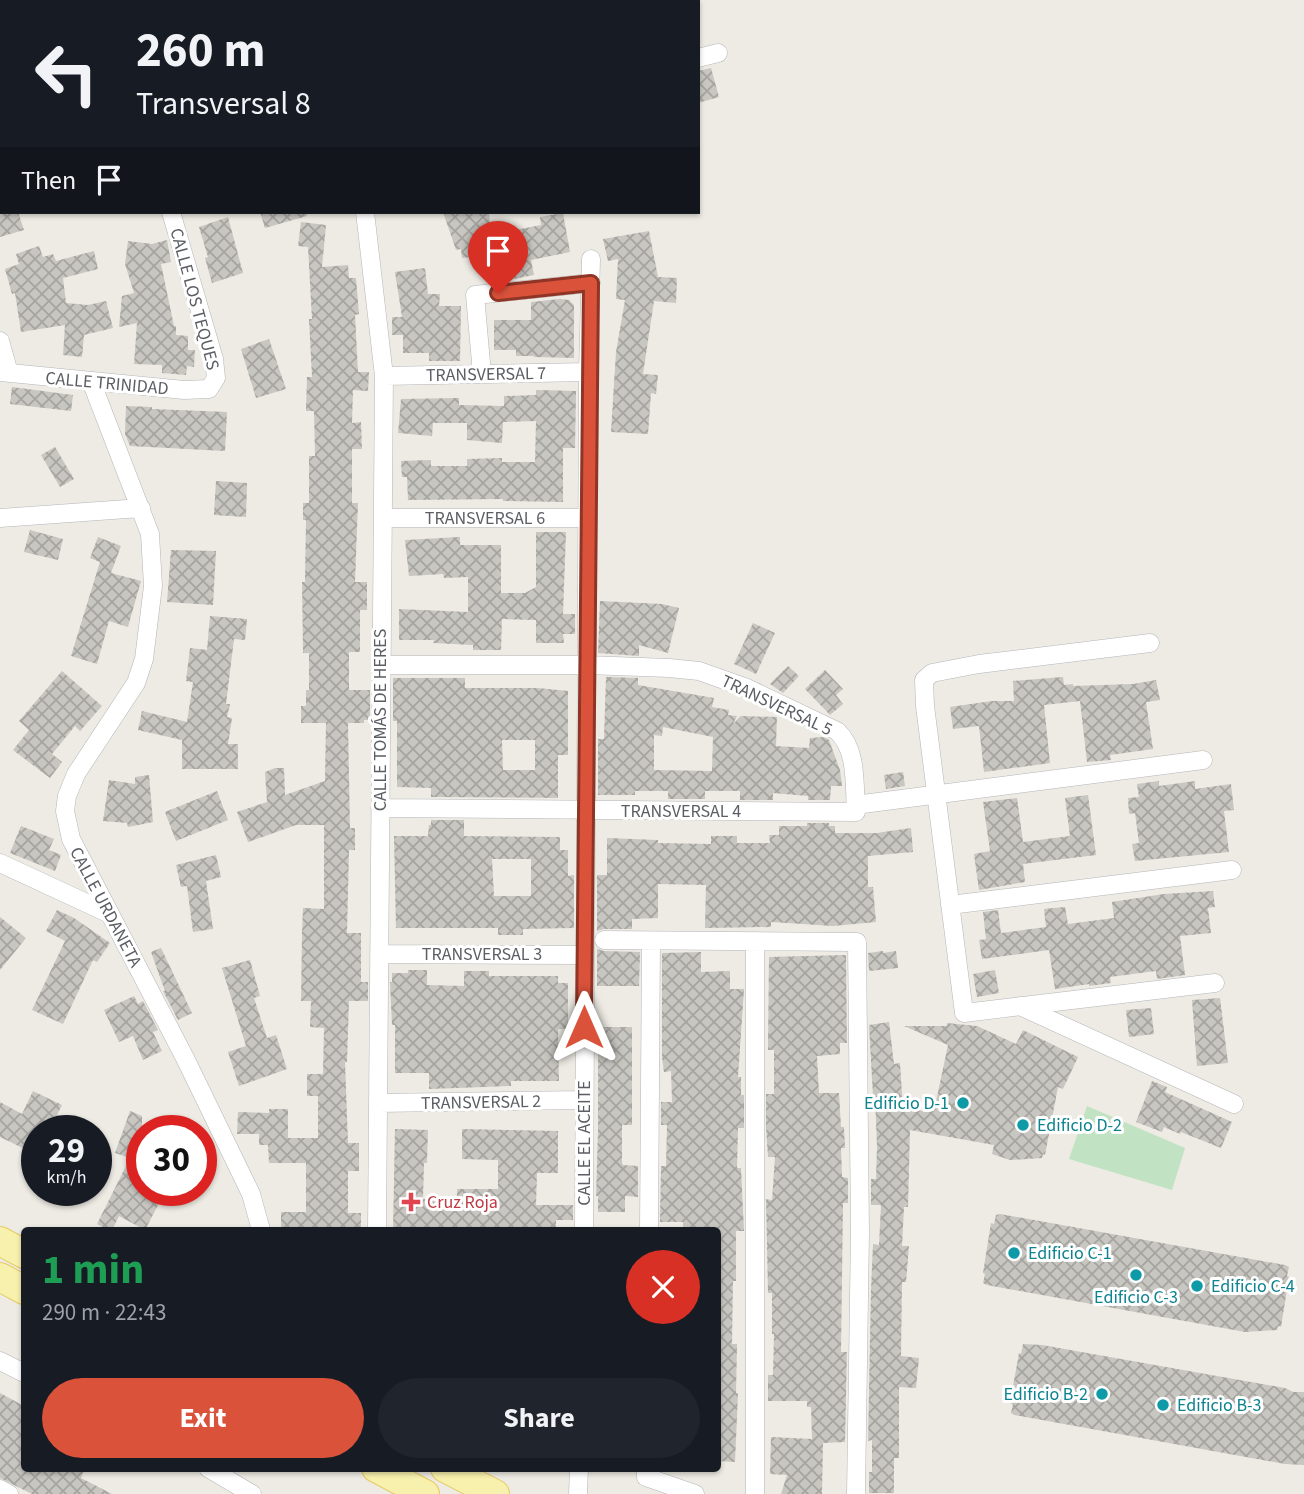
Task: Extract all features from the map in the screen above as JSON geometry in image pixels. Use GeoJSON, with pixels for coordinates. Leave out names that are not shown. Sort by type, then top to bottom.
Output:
{"type":"FeatureCollection","features":[{"type":"Feature","properties":{"kind":"main road"},"geometry":{"type":"LineString","coordinates":[[0,1241],[21,1252]]}},
{"type":"Feature","properties":{"kind":"main road"},"geometry":{"type":"LineString","coordinates":[[0,1277],[21,1288]]}},
{"type":"Feature","properties":{"kind":"main road"},"geometry":{"type":"LineString","coordinates":[[384,1472],[425,1494]]}},
{"type":"Feature","properties":{"kind":"main road"},"geometry":{"type":"LineString","coordinates":[[453,1472],[495,1494]]}},
{"type":"Feature","properties":{"kind":"street"},"geometry":{"type":"LineString","coordinates":[[700,58],[718,53]]}},
{"type":"Feature","properties":{"kind":"street","name":"CALLE LOS TEQUES"},"geometry":{"type":"LineString","coordinates":[[172,214],[214,359],[216,378],[212,386]]}},
{"type":"Feature","properties":{"kind":"street","name":"CALLE TOMÁS DE HERES"},"geometry":{"type":"LineString","coordinates":[[365,214],[384,376],[377,1227]]}},
{"type":"Feature","properties":{"kind":"street","name":"CALLE EL ACEITE"},"geometry":{"type":"LineString","coordinates":[[584,1227],[588,372],[591,259]]}},
{"type":"Feature","properties":{"kind":"street"},"geometry":{"type":"LineString","coordinates":[[482,374],[475,295],[591,283]]}},
{"type":"Feature","properties":{"kind":"street"},"geometry":{"type":"LineString","coordinates":[[0,341],[5,373]]}},
{"type":"Feature","properties":{"kind":"street","name":"TRANSVERSAL 7"},"geometry":{"type":"LineString","coordinates":[[384,376],[588,372]]}},
{"type":"Feature","properties":{"kind":"street","name":"CALLE TRINIDAD"},"geometry":{"type":"LineString","coordinates":[[5,373],[200,391],[206,391],[212,386]]}},
{"type":"Feature","properties":{"kind":"street","name":"CALLE URDANETA"},"geometry":{"type":"LineString","coordinates":[[91,381],[150,534],[153,554],[151,620],[144,659],[136,683],[76,774],[66,796],[65,811],[71,839],[186,1060],[251,1194],[260,1227]]}},
{"type":"Feature","properties":{"kind":"street"},"geometry":{"type":"LineString","coordinates":[[0,518],[141,508]]}},
{"type":"Feature","properties":{"kind":"street","name":"TRANSVERSAL 6"},"geometry":{"type":"LineString","coordinates":[[383,519],[587,518]]}},
{"type":"Feature","properties":{"kind":"street"},"geometry":{"type":"LineString","coordinates":[[1150,643],[979,664],[932,673],[924,680],[923,691],[964,1013],[1215,983]]}},
{"type":"Feature","properties":{"kind":"street","name":"TRANSVERSAL 5"},"geometry":{"type":"LineString","coordinates":[[381,665],[586,665],[699,671],[747,688],[837,732],[850,749],[855,808]]}},
{"type":"Feature","properties":{"kind":"street","name":"TRANSVERSAL 4"},"geometry":{"type":"LineString","coordinates":[[380,808],[586,811],[855,808],[936,794],[1203,760]]}},
{"type":"Feature","properties":{"kind":"street"},"geometry":{"type":"LineString","coordinates":[[0,863],[110,914]]}},
{"type":"Feature","properties":{"kind":"street"},"geometry":{"type":"LineString","coordinates":[[950,905],[1233,870]]}},
{"type":"Feature","properties":{"kind":"street"},"geometry":{"type":"LineString","coordinates":[[604,940],[857,942],[860,1231],[856,1494]]}},
{"type":"Feature","properties":{"kind":"street"},"geometry":{"type":"LineString","coordinates":[[649,1227],[651,941]]}},
{"type":"Feature","properties":{"kind":"street"},"geometry":{"type":"LineString","coordinates":[[755,941],[755,1494]]}},
{"type":"Feature","properties":{"kind":"street","name":"TRANSVERSAL 3"},"geometry":{"type":"LineString","coordinates":[[379,954],[585,955]]}},
{"type":"Feature","properties":{"kind":"street"},"geometry":{"type":"LineString","coordinates":[[1020,1006],[1234,1104]]}},
{"type":"Feature","properties":{"kind":"street","name":"TRANSVERSAL 2"},"geometry":{"type":"LineString","coordinates":[[378,1103],[584,1100]]}},
{"type":"Feature","properties":{"kind":"street"},"geometry":{"type":"LineString","coordinates":[[0,1361],[21,1372]]}},
{"type":"Feature","properties":{"kind":"street"},"geometry":{"type":"LineString","coordinates":[[215,1472],[252,1494]]}},
{"type":"Feature","properties":{"kind":"street"},"geometry":{"type":"LineString","coordinates":[[578,1494],[579,1472]]}},
{"type":"Feature","properties":{"kind":"street"},"geometry":{"type":"LineString","coordinates":[[646,1472],[646,1477],[695,1494]]}},
{"type":"Feature","properties":{"kind":"street"},"geometry":{"type":"LineString","coordinates":[[0,1489],[9,1494]]}},
{"type":"Feature","properties":{"kind":"green space"},"geometry":{"type":"Polygon","coordinates":[[[1087,1106],[1185,1148],[1172,1190],[1069,1159],[1087,1106]]]}},
{"type":"Feature","properties":{"kind":"building"},"geometry":{"type":"Polygon","coordinates":[[[711,68],[719,97],[700,102],[700,71],[711,68]]]}},
{"type":"Feature","properties":{"kind":"building"},"geometry":{"type":"Polygon","coordinates":[[[0,214],[19,214],[24,230],[0,237],[0,214]]]}},
{"type":"Feature","properties":{"kind":"building"},"geometry":{"type":"Polygon","coordinates":[[[261,214],[306,214],[307,216],[265,228],[261,214]]]}},
{"type":"Feature","properties":{"kind":"building"},"geometry":{"type":"Polygon","coordinates":[[[444,214],[489,214],[491,235],[541,225],[540,217],[563,214],[570,252],[531,260],[534,275],[509,280],[505,253],[462,258],[461,249],[456,250],[444,214]]]}},
{"type":"Feature","properties":{"kind":"building"},"geometry":{"type":"Polygon","coordinates":[[[228,217],[243,273],[212,283],[199,227],[228,217]]]}},
{"type":"Feature","properties":{"kind":"building"},"geometry":{"type":"Polygon","coordinates":[[[301,222],[326,225],[322,267],[348,265],[349,278],[356,278],[359,314],[355,315],[358,372],[369,372],[368,391],[353,390],[352,423],[361,422],[362,449],[352,449],[352,503],[358,503],[355,582],[367,582],[367,610],[360,610],[360,652],[349,652],[349,690],[370,690],[370,720],[364,720],[364,723],[348,723],[350,828],[355,828],[355,850],[349,850],[347,933],[361,933],[361,982],[368,982],[368,1001],[349,1001],[345,1062],[348,1143],[359,1143],[359,1171],[348,1171],[348,1213],[361,1213],[361,1227],[281,1227],[281,1212],[306,1212],[306,1163],[269,1163],[268,1145],[259,1145],[259,1134],[237,1134],[238,1112],[269,1113],[269,1109],[288,1109],[288,1138],[318,1138],[318,1096],[307,1096],[307,1074],[323,1074],[324,1028],[310,1027],[311,1001],[301,1001],[303,908],[324,909],[324,825],[296,825],[248,842],[237,812],[267,802],[265,772],[275,768],[284,768],[285,795],[325,781],[326,723],[301,723],[301,706],[306,706],[306,690],[309,690],[309,653],[303,653],[302,582],[305,582],[306,520],[303,520],[303,503],[309,503],[309,456],[315,456],[314,411],[306,411],[307,377],[312,377],[308,247],[298,246],[301,222]]]}},
{"type":"Feature","properties":{"kind":"building"},"geometry":{"type":"Polygon","coordinates":[[[649,231],[658,277],[677,278],[676,303],[654,301],[643,374],[658,375],[656,394],[651,393],[648,434],[611,432],[616,352],[625,300],[616,299],[618,259],[608,261],[603,239],[649,231]]]}},
{"type":"Feature","properties":{"kind":"building"},"geometry":{"type":"Polygon","coordinates":[[[167,240],[171,262],[161,264],[176,335],[188,336],[188,350],[195,350],[194,367],[187,366],[186,375],[162,373],[162,365],[134,364],[137,323],[119,327],[122,296],[134,293],[125,264],[128,241],[152,244],[167,240]]]}},
{"type":"Feature","properties":{"kind":"building"},"geometry":{"type":"Polygon","coordinates":[[[39,246],[43,257],[53,254],[56,261],[94,251],[98,269],[63,278],[66,303],[88,305],[106,301],[113,328],[84,335],[82,357],[63,355],[65,325],[21,332],[15,293],[12,294],[5,269],[19,264],[16,254],[39,246]]]}},
{"type":"Feature","properties":{"kind":"building"},"geometry":{"type":"Polygon","coordinates":[[[425,268],[428,294],[440,294],[439,306],[461,306],[460,361],[429,361],[429,353],[403,353],[403,335],[392,335],[392,317],[402,317],[395,272],[425,268]]]}},
{"type":"Feature","properties":{"kind":"building"},"geometry":{"type":"Polygon","coordinates":[[[569,300],[574,305],[574,358],[516,356],[516,350],[494,350],[494,320],[531,320],[531,302],[569,300]]]}},
{"type":"Feature","properties":{"kind":"building"},"geometry":{"type":"Polygon","coordinates":[[[269,339],[286,389],[256,398],[241,349],[269,339]]]}},
{"type":"Feature","properties":{"kind":"building"},"geometry":{"type":"Polygon","coordinates":[[[12,387],[73,395],[71,411],[10,404],[12,387]]]}},
{"type":"Feature","properties":{"kind":"building"},"geometry":{"type":"Polygon","coordinates":[[[536,390],[576,391],[575,448],[563,448],[563,502],[503,499],[408,500],[407,477],[402,477],[401,461],[431,460],[431,466],[467,466],[467,459],[502,458],[502,462],[535,462],[536,421],[503,422],[502,443],[467,440],[467,423],[433,423],[432,436],[398,433],[401,399],[459,398],[459,405],[504,406],[504,396],[536,395],[536,390]]]}},
{"type":"Feature","properties":{"kind":"building"},"geometry":{"type":"Polygon","coordinates":[[[126,406],[227,412],[225,451],[130,446],[125,434],[126,406]]]}},
{"type":"Feature","properties":{"kind":"building"},"geometry":{"type":"Polygon","coordinates":[[[55,447],[74,479],[60,487],[41,455],[55,447]]]}},
{"type":"Feature","properties":{"kind":"building"},"geometry":{"type":"Polygon","coordinates":[[[216,481],[247,483],[246,517],[214,515],[216,481]]]}},
{"type":"Feature","properties":{"kind":"building"},"geometry":{"type":"Polygon","coordinates":[[[30,530],[63,539],[58,560],[24,552],[30,530]]]}},
{"type":"Feature","properties":{"kind":"building"},"geometry":{"type":"Polygon","coordinates":[[[536,532],[566,532],[563,614],[575,614],[575,634],[563,634],[564,643],[536,643],[536,620],[502,619],[501,650],[473,650],[473,645],[433,643],[434,640],[399,640],[399,609],[468,612],[468,577],[444,578],[443,574],[409,576],[405,540],[460,537],[460,545],[501,545],[501,593],[525,593],[536,587],[536,532]]]}},
{"type":"Feature","properties":{"kind":"building"},"geometry":{"type":"Polygon","coordinates":[[[98,537],[121,546],[111,573],[141,581],[128,627],[109,621],[97,664],[71,656],[100,562],[90,558],[98,537]]]}},
{"type":"Feature","properties":{"kind":"building"},"geometry":{"type":"Polygon","coordinates":[[[171,550],[216,551],[213,605],[167,602],[171,550]]]}},
{"type":"Feature","properties":{"kind":"building"},"geometry":{"type":"Polygon","coordinates":[[[600,601],[662,604],[679,608],[668,653],[639,645],[639,656],[598,653],[600,601]]]}},
{"type":"Feature","properties":{"kind":"building"},"geometry":{"type":"Polygon","coordinates":[[[210,616],[247,619],[245,640],[234,639],[226,704],[230,704],[227,717],[232,718],[228,744],[238,744],[238,769],[182,769],[182,740],[138,730],[142,711],[187,722],[193,682],[186,681],[190,648],[207,650],[210,616]]]}},
{"type":"Feature","properties":{"kind":"building"},"geometry":{"type":"Polygon","coordinates":[[[753,623],[775,633],[756,674],[734,664],[753,623]]]}},
{"type":"Feature","properties":{"kind":"building"},"geometry":{"type":"Polygon","coordinates":[[[788,666],[799,676],[783,693],[770,684],[788,666]]]}},
{"type":"Feature","properties":{"kind":"building"},"geometry":{"type":"Polygon","coordinates":[[[825,670],[843,689],[836,695],[843,704],[830,715],[805,689],[825,670]]]}},
{"type":"Feature","properties":{"kind":"building"},"geometry":{"type":"Polygon","coordinates":[[[62,671],[102,706],[80,731],[75,726],[52,754],[62,762],[50,778],[13,750],[29,730],[19,721],[62,671]]]}},
{"type":"Feature","properties":{"kind":"building"},"geometry":{"type":"Polygon","coordinates":[[[606,677],[638,678],[638,685],[714,698],[712,707],[729,710],[728,715],[737,716],[733,724],[741,716],[777,717],[776,746],[809,748],[810,738],[824,737],[829,740],[840,770],[842,786],[831,786],[830,800],[808,800],[808,796],[773,793],[773,800],[740,800],[740,791],[705,791],[705,799],[668,799],[668,791],[635,791],[635,795],[598,795],[598,739],[604,739],[606,677]],[[663,727],[662,736],[654,735],[654,770],[712,771],[713,737],[663,727]]]}},
{"type":"Feature","properties":{"kind":"building"},"geometry":{"type":"Polygon","coordinates":[[[1063,677],[1064,685],[1073,686],[1133,684],[1156,680],[1160,700],[1146,702],[1153,749],[1110,755],[1111,760],[1087,762],[1080,701],[1044,705],[1050,763],[984,772],[979,726],[953,729],[950,707],[1014,701],[1013,681],[1063,677]]]}},
{"type":"Feature","properties":{"kind":"building"},"geometry":{"type":"Polygon","coordinates":[[[393,678],[465,678],[465,688],[538,688],[568,691],[568,755],[558,755],[558,798],[431,797],[431,788],[397,787],[397,721],[393,721],[393,678]],[[502,740],[503,770],[535,770],[535,740],[502,740]]]}},
{"type":"Feature","properties":{"kind":"building"},"geometry":{"type":"Polygon","coordinates":[[[903,772],[905,786],[886,789],[884,775],[903,772]]]}},
{"type":"Feature","properties":{"kind":"building"},"geometry":{"type":"Polygon","coordinates":[[[149,775],[153,822],[128,827],[127,823],[103,821],[109,780],[135,784],[135,777],[149,775]]]}},
{"type":"Feature","properties":{"kind":"building"},"geometry":{"type":"Polygon","coordinates":[[[1159,781],[1159,786],[1195,781],[1195,789],[1231,784],[1234,810],[1224,811],[1229,852],[1135,861],[1132,844],[1139,843],[1135,813],[1129,814],[1128,798],[1139,797],[1137,784],[1159,781]]]}},
{"type":"Feature","properties":{"kind":"building"},"geometry":{"type":"Polygon","coordinates":[[[217,791],[228,820],[176,841],[165,812],[217,791]]]}},
{"type":"Feature","properties":{"kind":"building"},"geometry":{"type":"Polygon","coordinates":[[[1088,795],[1096,855],[1023,864],[1025,882],[979,890],[974,854],[990,851],[983,802],[1017,798],[1023,842],[1070,836],[1065,798],[1088,795]]]}},
{"type":"Feature","properties":{"kind":"building"},"geometry":{"type":"Polygon","coordinates":[[[431,820],[464,820],[464,836],[560,837],[560,850],[568,850],[568,876],[574,875],[574,928],[523,929],[523,935],[498,935],[498,928],[396,928],[394,836],[428,836],[431,820]],[[492,859],[494,896],[531,896],[531,859],[492,859]]]}},
{"type":"Feature","properties":{"kind":"building"},"geometry":{"type":"Polygon","coordinates":[[[807,823],[829,823],[829,826],[835,826],[835,833],[877,833],[911,828],[913,852],[868,856],[868,887],[873,887],[876,922],[833,926],[771,922],[771,927],[705,928],[706,885],[658,884],[658,918],[632,919],[632,929],[597,931],[597,875],[607,875],[607,838],[711,844],[711,836],[737,836],[737,843],[770,843],[769,835],[779,835],[779,826],[807,826],[807,823]]]}},
{"type":"Feature","properties":{"kind":"building"},"geometry":{"type":"Polygon","coordinates":[[[21,826],[54,839],[49,850],[61,855],[55,871],[10,853],[21,826]]]}},
{"type":"Feature","properties":{"kind":"building"},"geometry":{"type":"Polygon","coordinates":[[[216,855],[221,877],[206,881],[213,929],[193,932],[187,886],[181,887],[176,865],[216,855]]]}},
{"type":"Feature","properties":{"kind":"building"},"geometry":{"type":"Polygon","coordinates":[[[1213,891],[1215,907],[1208,908],[1211,933],[1180,936],[1185,975],[1157,979],[1156,971],[1110,977],[1111,983],[1055,989],[1049,950],[982,959],[979,940],[986,939],[983,912],[998,910],[1001,933],[1046,927],[1044,909],[1065,907],[1068,924],[1114,918],[1112,902],[1164,894],[1213,891]]]}},
{"type":"Feature","properties":{"kind":"building"},"geometry":{"type":"Polygon","coordinates":[[[57,910],[74,918],[110,943],[97,962],[93,960],[63,1024],[32,1010],[65,941],[46,931],[57,910]]]}},
{"type":"Feature","properties":{"kind":"building"},"geometry":{"type":"Polygon","coordinates":[[[0,917],[26,938],[0,970],[0,917]]]}},
{"type":"Feature","properties":{"kind":"building"},"geometry":{"type":"Polygon","coordinates":[[[161,948],[192,1013],[178,1020],[163,991],[151,952],[161,948]]]}},
{"type":"Feature","properties":{"kind":"building"},"geometry":{"type":"Polygon","coordinates":[[[597,949],[640,952],[639,986],[597,986],[597,949]]]}},
{"type":"Feature","properties":{"kind":"building"},"geometry":{"type":"Polygon","coordinates":[[[896,951],[898,968],[869,971],[868,953],[896,951]]]}},
{"type":"Feature","properties":{"kind":"building"},"geometry":{"type":"Polygon","coordinates":[[[701,952],[701,972],[730,971],[730,989],[744,989],[738,1077],[741,1077],[741,1095],[744,1095],[744,1128],[738,1128],[737,1168],[741,1168],[744,1231],[736,1231],[736,1281],[733,1281],[732,1344],[737,1344],[738,1393],[735,1462],[721,1461],[721,1227],[683,1227],[683,1222],[660,1222],[661,1166],[666,1166],[667,1125],[661,1125],[661,1102],[672,1102],[671,1071],[664,1072],[662,1057],[662,953],[701,952]]]}},
{"type":"Feature","properties":{"kind":"building"},"geometry":{"type":"Polygon","coordinates":[[[846,955],[847,1043],[840,1043],[840,1054],[817,1056],[819,1093],[839,1093],[845,1148],[841,1148],[842,1177],[848,1178],[848,1203],[843,1203],[841,1352],[847,1352],[845,1442],[823,1443],[822,1494],[781,1494],[787,1475],[770,1474],[771,1437],[812,1439],[811,1407],[807,1407],[807,1401],[768,1401],[768,1375],[773,1375],[774,1334],[772,1293],[768,1293],[766,1199],[772,1200],[775,1157],[768,1157],[766,1127],[766,1094],[774,1094],[774,1050],[768,1050],[769,957],[846,955]]]}},
{"type":"Feature","properties":{"kind":"building"},"geometry":{"type":"Polygon","coordinates":[[[250,960],[260,996],[254,998],[267,1038],[276,1035],[287,1069],[239,1086],[228,1052],[246,1046],[222,968],[250,960]]]}},
{"type":"Feature","properties":{"kind":"building"},"geometry":{"type":"Polygon","coordinates":[[[408,970],[427,970],[427,985],[464,986],[464,971],[489,971],[489,976],[558,976],[558,983],[568,983],[568,1029],[558,1029],[559,1081],[511,1081],[511,1086],[429,1089],[429,1073],[395,1073],[395,1025],[392,1025],[390,982],[392,973],[408,973],[408,970]]]}},
{"type":"Feature","properties":{"kind":"building"},"geometry":{"type":"Polygon","coordinates":[[[995,970],[999,993],[977,997],[973,974],[995,970]]]}},
{"type":"Feature","properties":{"kind":"building"},"geometry":{"type":"Polygon","coordinates":[[[134,996],[138,1004],[143,1001],[158,1030],[153,1032],[162,1051],[143,1060],[133,1036],[119,1042],[104,1010],[134,996]]]}},
{"type":"Feature","properties":{"kind":"building"},"geometry":{"type":"Polygon","coordinates":[[[1220,998],[1228,1063],[1197,1066],[1192,1000],[1220,998]]]}},
{"type":"Feature","properties":{"kind":"building"},"geometry":{"type":"Polygon","coordinates":[[[1151,1008],[1154,1034],[1129,1037],[1126,1010],[1151,1008]]]}},
{"type":"Feature","properties":{"kind":"building"},"geometry":{"type":"Polygon","coordinates":[[[889,1022],[894,1064],[900,1063],[903,1110],[934,1111],[948,1045],[904,1026],[947,1026],[947,1023],[977,1026],[1016,1044],[1023,1030],[1078,1057],[1063,1089],[1058,1087],[1045,1155],[1043,1154],[1042,1158],[1010,1160],[992,1154],[994,1145],[910,1130],[908,1207],[904,1207],[902,1246],[909,1246],[906,1282],[902,1282],[901,1356],[919,1358],[916,1388],[899,1387],[899,1458],[894,1458],[894,1493],[869,1493],[869,1472],[872,1472],[872,1440],[868,1441],[871,1290],[873,1244],[879,1245],[881,1205],[871,1205],[871,1179],[876,1179],[877,1146],[869,1025],[889,1022]]]}},
{"type":"Feature","properties":{"kind":"building"},"geometry":{"type":"Polygon","coordinates":[[[600,1027],[632,1027],[632,1125],[622,1125],[622,1163],[638,1166],[638,1197],[625,1196],[625,1212],[598,1212],[596,1196],[600,1027]]]}},
{"type":"Feature","properties":{"kind":"building"},"geometry":{"type":"Polygon","coordinates":[[[1152,1081],[1167,1087],[1165,1092],[1232,1122],[1221,1148],[1181,1132],[1180,1134],[1164,1127],[1162,1132],[1136,1122],[1152,1081]]]}},
{"type":"Feature","properties":{"kind":"building"},"geometry":{"type":"Polygon","coordinates":[[[33,1091],[62,1105],[57,1115],[21,1115],[21,1147],[0,1137],[0,1102],[22,1114],[33,1091]]]}},
{"type":"Feature","properties":{"kind":"building"},"geometry":{"type":"Polygon","coordinates":[[[126,1122],[126,1157],[115,1153],[126,1122]]]}},
{"type":"Feature","properties":{"kind":"building"},"geometry":{"type":"Polygon","coordinates":[[[395,1129],[428,1130],[423,1199],[457,1199],[457,1189],[498,1189],[498,1160],[462,1159],[462,1129],[558,1131],[558,1173],[537,1173],[536,1205],[573,1205],[573,1220],[556,1220],[556,1227],[393,1227],[395,1129]]]}},
{"type":"Feature","properties":{"kind":"building"},"geometry":{"type":"Polygon","coordinates":[[[126,1166],[126,1206],[158,1206],[147,1227],[139,1227],[119,1216],[114,1227],[97,1224],[106,1206],[112,1206],[112,1194],[126,1166]]]}},
{"type":"Feature","properties":{"kind":"building"},"geometry":{"type":"Polygon","coordinates":[[[996,1215],[1285,1265],[1289,1267],[1289,1277],[1281,1327],[1278,1326],[1277,1330],[1245,1332],[987,1285],[983,1283],[983,1273],[991,1223],[994,1224],[996,1215]]]}},
{"type":"Feature","properties":{"kind":"building"},"geometry":{"type":"Polygon","coordinates":[[[1023,1344],[1042,1345],[1304,1392],[1304,1465],[1285,1464],[1014,1415],[1011,1413],[1013,1404],[1010,1403],[1023,1344]]]}},
{"type":"Feature","properties":{"kind":"building"},"geometry":{"type":"Polygon","coordinates":[[[0,1393],[21,1404],[21,1472],[83,1472],[81,1478],[112,1494],[32,1494],[0,1478],[0,1393]]]}},
{"type":"Feature","properties":{"kind":"place","name":"Edificio D-1"},"geometry":{"type":"Point","coordinates":[963,1103]}},
{"type":"Feature","properties":{"kind":"place","name":"Edificio D-2"},"geometry":{"type":"Point","coordinates":[1023,1125]}},
{"type":"Feature","properties":{"kind":"place","name":"Cruz Roja"},"geometry":{"type":"Point","coordinates":[411,1202]}},
{"type":"Feature","properties":{"kind":"place","name":"Edificio C-1"},"geometry":{"type":"Point","coordinates":[1014,1253]}},
{"type":"Feature","properties":{"kind":"place","name":"Edificio C-3"},"geometry":{"type":"Point","coordinates":[1136,1275]}},
{"type":"Feature","properties":{"kind":"place","name":"Edificio C-4"},"geometry":{"type":"Point","coordinates":[1197,1286]}},
{"type":"Feature","properties":{"kind":"place","name":"Edificio B-2"},"geometry":{"type":"Point","coordinates":[1102,1394]}},
{"type":"Feature","properties":{"kind":"place","name":"Edificio B-3"},"geometry":{"type":"Point","coordinates":[1163,1405]}},
{"type":"Feature","properties":{"kind":"route"},"geometry":{"type":"LineString","coordinates":[[498,293],[591,283],[588,372],[584,1027]]}}]}
